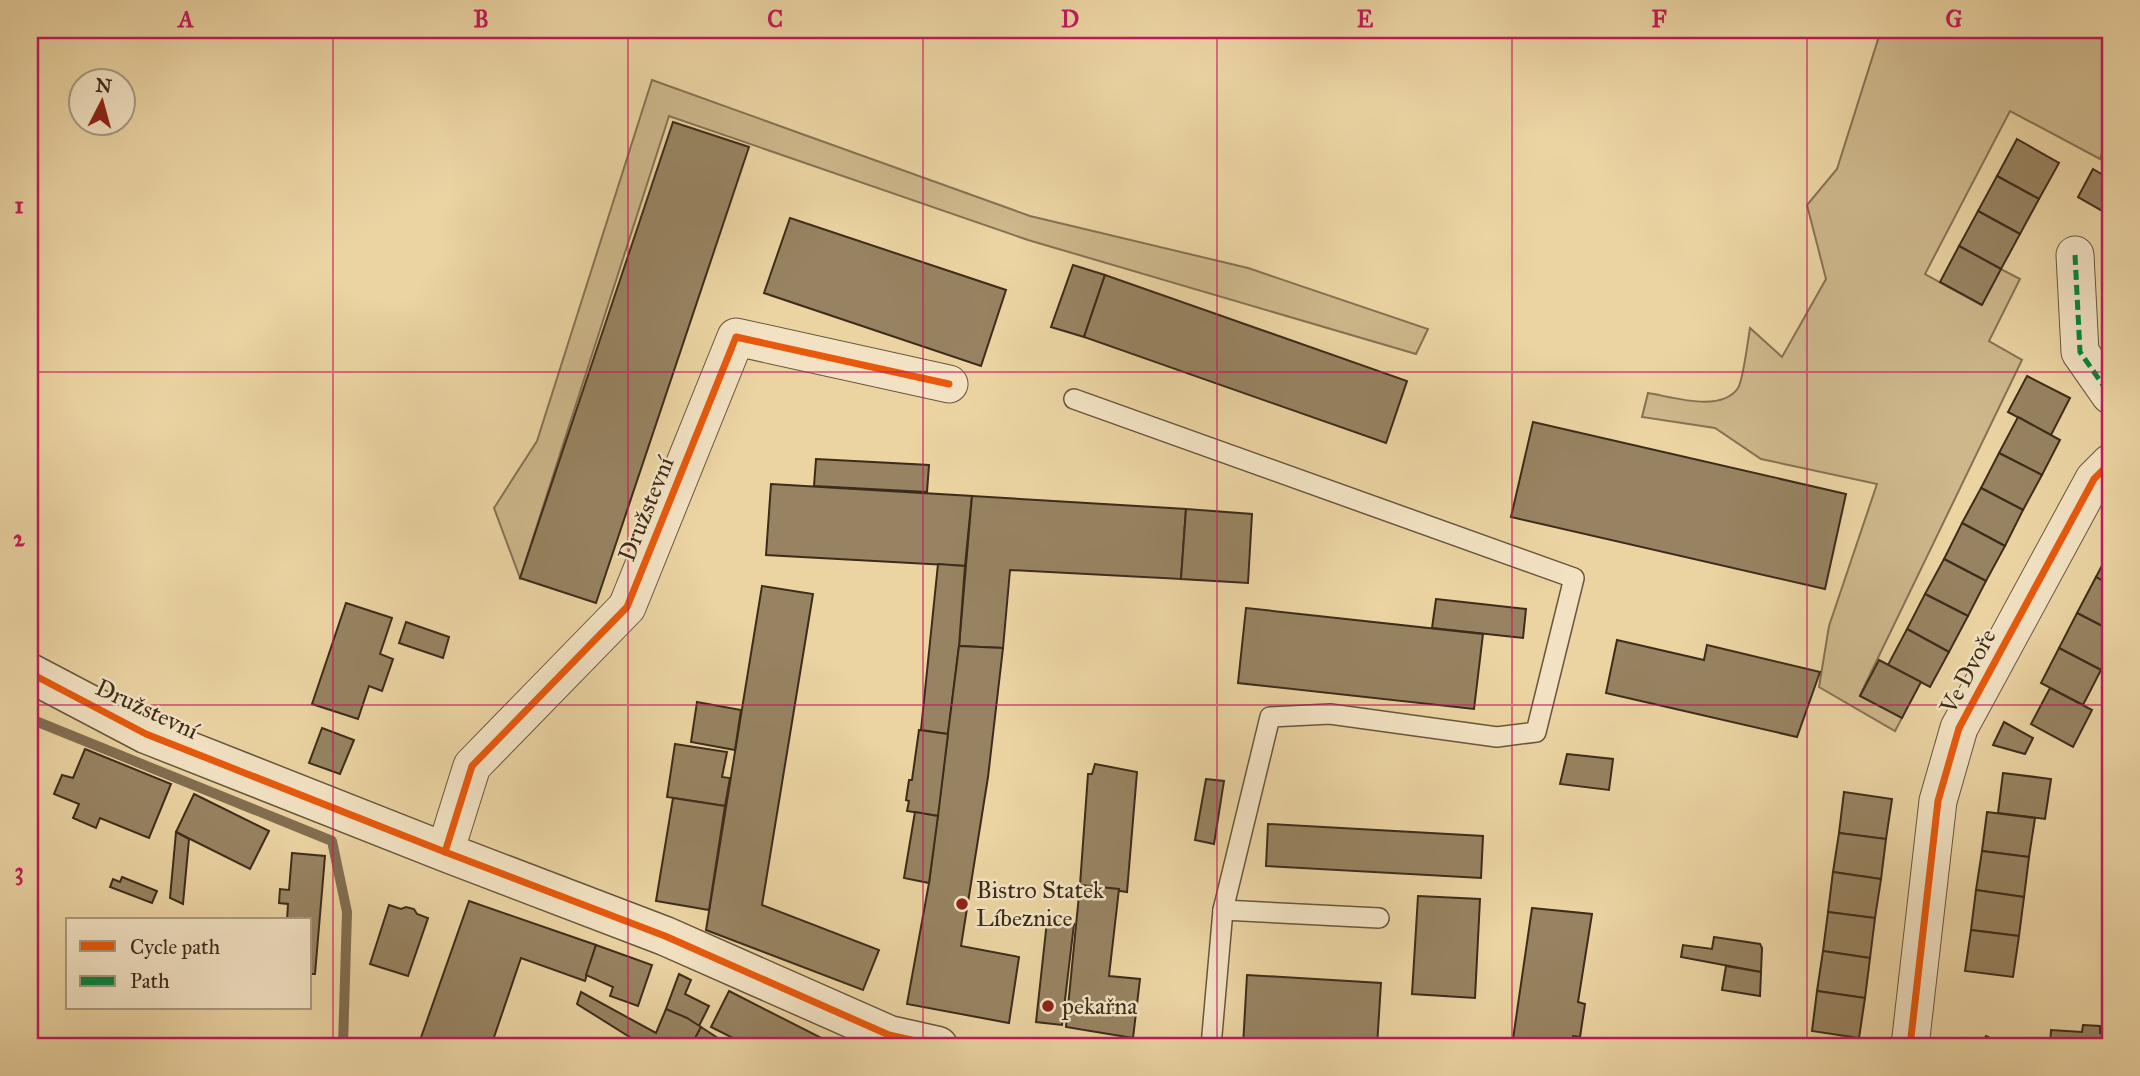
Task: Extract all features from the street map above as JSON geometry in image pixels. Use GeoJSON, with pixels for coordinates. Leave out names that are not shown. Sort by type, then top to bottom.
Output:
{"type":"FeatureCollection","features":[{"type":"Feature","properties":{"kind":"street"},"geometry":{"type":"LineString","coordinates":[[2074,255],[2080,352],[2110,395]]}},
{"type":"Feature","properties":{"kind":"street","name":"Družstevní"},"geometry":{"type":"LineString","coordinates":[[445,852],[472,766],[627,607],[736,337],[949,384]]}},
{"type":"Feature","properties":{"kind":"street","name":"Ve Dvoře"},"geometry":{"type":"LineString","coordinates":[[1910,1046],[1938,801],[1959,728],[2094,479],[2110,463]]}},
{"type":"Feature","properties":{"kind":"street","name":"Družstevní"},"geometry":{"type":"LineString","coordinates":[[30,673],[146,734],[665,936],[888,1041],[938,1046]]}},
{"type":"Feature","properties":{"kind":"lane"},"geometry":{"type":"LineString","coordinates":[[1074,398],[1574,578],[1536,732],[1497,737],[1330,714],[1270,718],[1223,910],[1211,1046]]}},
{"type":"Feature","properties":{"kind":"lane"},"geometry":{"type":"LineString","coordinates":[[1223,910],[1379,918]]}},
{"type":"Feature","properties":{"kind":"shaded area"},"geometry":{"type":"Polygon","coordinates":[[[1881,30],[2110,30],[2110,134],[2100,159],[2010,111],[1925,274],[1981,305],[2001,269],[2020,279],[1989,341],[2022,360],[1860,695],[1902,718],[1895,731],[1819,687],[1829,626],[1877,484],[1761,459],[1715,428],[1642,417],[1648,393],[1709,402],[1730,396],[1740,384],[1750,328],[1782,357],[1826,279],[1807,205],[1837,169],[1881,30]]]}},
{"type":"Feature","properties":{"kind":"shaded area"},"geometry":{"type":"Polygon","coordinates":[[[652,80],[1030,216],[1248,268],[1428,329],[1416,354],[1028,240],[669,116],[520,578],[494,508],[537,441],[652,80]]]}},
{"type":"Feature","properties":{"kind":"building"},"geometry":{"type":"Polygon","coordinates":[[[673,122],[749,147],[596,603],[520,578],[673,122]]]}},
{"type":"Feature","properties":{"kind":"building"},"geometry":{"type":"Polygon","coordinates":[[[2017,139],[2059,163],[2039,199],[1997,176],[2017,139]]]}},
{"type":"Feature","properties":{"kind":"building"},"geometry":{"type":"Polygon","coordinates":[[[2093,169],[2110,179],[2110,205],[2106,213],[2078,197],[2093,169]]]}},
{"type":"Feature","properties":{"kind":"building"},"geometry":{"type":"Polygon","coordinates":[[[1997,176],[2039,199],[2020,234],[1978,211],[1997,176]]]}},
{"type":"Feature","properties":{"kind":"building"},"geometry":{"type":"Polygon","coordinates":[[[1978,211],[2020,234],[2001,269],[1959,246],[1978,211]]]}},
{"type":"Feature","properties":{"kind":"building"},"geometry":{"type":"Polygon","coordinates":[[[790,218],[1006,290],[981,366],[764,293],[790,218]]]}},
{"type":"Feature","properties":{"kind":"building"},"geometry":{"type":"Polygon","coordinates":[[[1959,246],[2001,269],[1982,305],[1940,282],[1959,246]]]}},
{"type":"Feature","properties":{"kind":"building"},"geometry":{"type":"Polygon","coordinates":[[[1073,265],[1105,275],[1084,337],[1051,327],[1073,265]]]}},
{"type":"Feature","properties":{"kind":"building"},"geometry":{"type":"Polygon","coordinates":[[[1105,275],[1407,381],[1386,443],[1084,337],[1105,275]]]}},
{"type":"Feature","properties":{"kind":"building"},"geometry":{"type":"Polygon","coordinates":[[[2027,376],[2070,398],[2051,435],[2008,412],[2027,376]]]}},
{"type":"Feature","properties":{"kind":"building"},"geometry":{"type":"Polygon","coordinates":[[[2018,417],[2060,440],[2042,475],[1999,453],[2018,417]]]}},
{"type":"Feature","properties":{"kind":"building"},"geometry":{"type":"Polygon","coordinates":[[[1533,422],[1846,494],[1825,589],[1511,517],[1533,422]]]}},
{"type":"Feature","properties":{"kind":"building"},"geometry":{"type":"Polygon","coordinates":[[[1999,453],[2042,475],[2023,510],[1981,488],[1999,453]]]}},
{"type":"Feature","properties":{"kind":"building"},"geometry":{"type":"Polygon","coordinates":[[[816,459],[929,465],[927,492],[814,486],[816,459]]]}},
{"type":"Feature","properties":{"kind":"building"},"geometry":{"type":"Polygon","coordinates":[[[771,484],[972,496],[965,566],[766,555],[771,484]]]}},
{"type":"Feature","properties":{"kind":"building"},"geometry":{"type":"Polygon","coordinates":[[[1981,488],[2023,510],[2005,546],[1962,523],[1981,488]]]}},
{"type":"Feature","properties":{"kind":"building"},"geometry":{"type":"Polygon","coordinates":[[[972,496],[1186,509],[1181,579],[1010,570],[1003,648],[959,646],[972,496]]]}},
{"type":"Feature","properties":{"kind":"building"},"geometry":{"type":"Polygon","coordinates":[[[1186,509],[1252,514],[1248,583],[1181,579],[1186,509]]]}},
{"type":"Feature","properties":{"kind":"building"},"geometry":{"type":"Polygon","coordinates":[[[1962,523],[2005,546],[1986,581],[1944,559],[1962,523]]]}},
{"type":"Feature","properties":{"kind":"building"},"geometry":{"type":"Polygon","coordinates":[[[2110,550],[2110,585],[2096,577],[2110,550]]]}},
{"type":"Feature","properties":{"kind":"building"},"geometry":{"type":"Polygon","coordinates":[[[1944,559],[1986,581],[1968,616],[1925,594],[1944,559]]]}},
{"type":"Feature","properties":{"kind":"building"},"geometry":{"type":"Polygon","coordinates":[[[938,564],[965,566],[948,734],[921,730],[938,564]]]}},
{"type":"Feature","properties":{"kind":"building"},"geometry":{"type":"Polygon","coordinates":[[[2096,577],[2110,585],[2110,630],[2077,613],[2096,577]]]}},
{"type":"Feature","properties":{"kind":"building"},"geometry":{"type":"Polygon","coordinates":[[[762,586],[813,594],[762,905],[879,950],[863,990],[706,930],[762,586]]]}},
{"type":"Feature","properties":{"kind":"building"},"geometry":{"type":"Polygon","coordinates":[[[1925,594],[1968,616],[1949,652],[1907,629],[1925,594]]]}},
{"type":"Feature","properties":{"kind":"building"},"geometry":{"type":"Polygon","coordinates":[[[1436,599],[1526,609],[1523,638],[1432,628],[1436,599]]]}},
{"type":"Feature","properties":{"kind":"building"},"geometry":{"type":"Polygon","coordinates":[[[346,603],[392,618],[380,654],[393,659],[382,691],[369,686],[358,719],[312,704],[346,603]]]}},
{"type":"Feature","properties":{"kind":"building"},"geometry":{"type":"Polygon","coordinates":[[[1246,608],[1483,634],[1474,709],[1238,683],[1246,608]]]}},
{"type":"Feature","properties":{"kind":"building"},"geometry":{"type":"Polygon","coordinates":[[[2077,613],[2110,630],[2110,653],[2101,670],[2059,648],[2077,613]]]}},
{"type":"Feature","properties":{"kind":"building"},"geometry":{"type":"Polygon","coordinates":[[[406,622],[449,637],[443,658],[399,643],[406,622]]]}},
{"type":"Feature","properties":{"kind":"building"},"geometry":{"type":"Polygon","coordinates":[[[1907,629],[1949,652],[1930,687],[1888,665],[1907,629]]]}},
{"type":"Feature","properties":{"kind":"building"},"geometry":{"type":"Polygon","coordinates":[[[1617,640],[1704,660],[1707,645],[1820,672],[1797,737],[1606,693],[1617,640]]]}},
{"type":"Feature","properties":{"kind":"building"},"geometry":{"type":"Polygon","coordinates":[[[959,646],[1003,648],[988,777],[961,946],[1019,957],[1009,1023],[907,1004],[929,883],[959,646]]]}},
{"type":"Feature","properties":{"kind":"building"},"geometry":{"type":"Polygon","coordinates":[[[2059,648],[2101,670],[2083,705],[2041,683],[2059,648]]]}},
{"type":"Feature","properties":{"kind":"building"},"geometry":{"type":"Polygon","coordinates":[[[1879,660],[1921,682],[1902,718],[1860,696],[1879,660]]]}},
{"type":"Feature","properties":{"kind":"building"},"geometry":{"type":"Polygon","coordinates":[[[2050,688],[2092,710],[2073,747],[2031,724],[2050,688]]]}},
{"type":"Feature","properties":{"kind":"building"},"geometry":{"type":"Polygon","coordinates":[[[697,702],[741,710],[735,750],[691,742],[697,702]]]}},
{"type":"Feature","properties":{"kind":"building"},"geometry":{"type":"Polygon","coordinates":[[[2004,722],[2033,738],[2025,754],[1993,745],[2004,722]]]}},
{"type":"Feature","properties":{"kind":"building"},"geometry":{"type":"Polygon","coordinates":[[[322,728],[354,740],[340,774],[309,763],[322,728]]]}},
{"type":"Feature","properties":{"kind":"building"},"geometry":{"type":"Polygon","coordinates":[[[919,730],[948,734],[938,816],[907,811],[909,801],[906,800],[909,780],[912,780],[919,730]]]}},
{"type":"Feature","properties":{"kind":"building"},"geometry":{"type":"Polygon","coordinates":[[[675,744],[727,752],[722,777],[730,778],[725,806],[667,797],[675,744]]]}},
{"type":"Feature","properties":{"kind":"building"},"geometry":{"type":"Polygon","coordinates":[[[85,749],[171,784],[149,838],[100,818],[96,828],[73,818],[79,804],[54,794],[62,775],[73,778],[85,749]]]}},
{"type":"Feature","properties":{"kind":"building"},"geometry":{"type":"Polygon","coordinates":[[[1567,754],[1613,759],[1609,790],[1560,784],[1567,754]]]}},
{"type":"Feature","properties":{"kind":"building"},"geometry":{"type":"Polygon","coordinates":[[[1095,764],[1137,772],[1127,892],[1080,885],[1088,774],[1092,774],[1095,764]]]}},
{"type":"Feature","properties":{"kind":"building"},"geometry":{"type":"Polygon","coordinates":[[[2003,773],[2051,779],[2045,819],[1998,813],[2003,773]]]}},
{"type":"Feature","properties":{"kind":"building"},"geometry":{"type":"Polygon","coordinates":[[[1206,779],[1224,781],[1214,844],[1195,840],[1206,779]]]}},
{"type":"Feature","properties":{"kind":"building"},"geometry":{"type":"Polygon","coordinates":[[[1844,792],[1892,799],[1886,839],[1839,833],[1844,792]]]}},
{"type":"Feature","properties":{"kind":"building"},"geometry":{"type":"Polygon","coordinates":[[[194,794],[269,831],[250,869],[176,832],[194,794]]]}},
{"type":"Feature","properties":{"kind":"building"},"geometry":{"type":"Polygon","coordinates":[[[673,798],[725,806],[709,910],[656,901],[673,798]]]}},
{"type":"Feature","properties":{"kind":"building"},"geometry":{"type":"Polygon","coordinates":[[[915,812],[938,816],[929,883],[904,878],[915,812]]]}},
{"type":"Feature","properties":{"kind":"building"},"geometry":{"type":"Polygon","coordinates":[[[1987,812],[2035,818],[2029,857],[1982,851],[1987,812]]]}},
{"type":"Feature","properties":{"kind":"building"},"geometry":{"type":"Polygon","coordinates":[[[1268,824],[1483,836],[1481,878],[1266,866],[1268,824]]]}},
{"type":"Feature","properties":{"kind":"building"},"geometry":{"type":"Polygon","coordinates":[[[176,832],[189,839],[183,904],[170,898],[176,832]]]}},
{"type":"Feature","properties":{"kind":"building"},"geometry":{"type":"Polygon","coordinates":[[[1839,833],[1886,839],[1881,879],[1833,872],[1839,833]]]}},
{"type":"Feature","properties":{"kind":"building"},"geometry":{"type":"Polygon","coordinates":[[[1982,851],[2029,857],[2024,897],[1976,890],[1982,851]]]}},
{"type":"Feature","properties":{"kind":"building"},"geometry":{"type":"Polygon","coordinates":[[[292,853],[325,856],[315,974],[312,974],[312,918],[287,918],[288,904],[279,903],[280,889],[289,890],[292,853]]]}},
{"type":"Feature","properties":{"kind":"building"},"geometry":{"type":"Polygon","coordinates":[[[1833,872],[1881,879],[1875,918],[1828,912],[1833,872]]]}},
{"type":"Feature","properties":{"kind":"building"},"geometry":{"type":"Polygon","coordinates":[[[122,877],[157,891],[152,903],[110,887],[113,879],[120,882],[122,877]]]}},
{"type":"Feature","properties":{"kind":"building"},"geometry":{"type":"Polygon","coordinates":[[[1080,885],[1119,889],[1109,976],[1140,979],[1133,1038],[1066,1027],[1080,885]]]}},
{"type":"Feature","properties":{"kind":"building"},"geometry":{"type":"Polygon","coordinates":[[[1976,890],[2024,897],[2019,936],[1971,930],[1976,890]]]}},
{"type":"Feature","properties":{"kind":"building"},"geometry":{"type":"Polygon","coordinates":[[[1418,896],[1480,899],[1475,998],[1412,994],[1418,896]]]}},
{"type":"Feature","properties":{"kind":"building"},"geometry":{"type":"Polygon","coordinates":[[[469,901],[596,945],[585,981],[521,958],[491,1046],[418,1046],[469,901]]]}},
{"type":"Feature","properties":{"kind":"building"},"geometry":{"type":"Polygon","coordinates":[[[389,905],[414,909],[417,914],[428,918],[408,976],[370,964],[389,905]]]}},
{"type":"Feature","properties":{"kind":"building"},"geometry":{"type":"Polygon","coordinates":[[[1532,908],[1592,914],[1578,1002],[1585,1004],[1580,1037],[1573,1036],[1571,1046],[1512,1046],[1532,908]]]}},
{"type":"Feature","properties":{"kind":"building"},"geometry":{"type":"Polygon","coordinates":[[[1828,912],[1875,918],[1870,958],[1823,951],[1828,912]]]}},
{"type":"Feature","properties":{"kind":"building"},"geometry":{"type":"Polygon","coordinates":[[[1047,921],[1074,924],[1062,1025],[1036,1022],[1047,921]]]}},
{"type":"Feature","properties":{"kind":"building"},"geometry":{"type":"Polygon","coordinates":[[[1971,930],[2019,936],[2013,977],[1965,971],[1971,930]]]}},
{"type":"Feature","properties":{"kind":"building"},"geometry":{"type":"Polygon","coordinates":[[[1714,937],[1760,944],[1761,972],[1681,957],[1683,945],[1712,949],[1714,937]]]}},
{"type":"Feature","properties":{"kind":"building"},"geometry":{"type":"Polygon","coordinates":[[[596,945],[652,965],[638,1006],[610,996],[613,987],[586,975],[596,945]]]}},
{"type":"Feature","properties":{"kind":"building"},"geometry":{"type":"Polygon","coordinates":[[[1823,951],[1870,958],[1865,998],[1817,991],[1823,951]]]}},
{"type":"Feature","properties":{"kind":"building"},"geometry":{"type":"Polygon","coordinates":[[[1726,966],[1761,972],[1760,996],[1722,990],[1726,966]]]}},
{"type":"Feature","properties":{"kind":"building"},"geometry":{"type":"Polygon","coordinates":[[[679,974],[691,980],[685,994],[709,1006],[699,1026],[666,1009],[679,974]]]}},
{"type":"Feature","properties":{"kind":"building"},"geometry":{"type":"Polygon","coordinates":[[[1247,975],[1381,983],[1377,1046],[1243,1046],[1247,975]]]}},
{"type":"Feature","properties":{"kind":"building"},"geometry":{"type":"Polygon","coordinates":[[[729,991],[837,1046],[749,1046],[711,1027],[729,991]]]}},
{"type":"Feature","properties":{"kind":"building"},"geometry":{"type":"Polygon","coordinates":[[[1817,991],[1865,998],[1859,1038],[1812,1031],[1817,991]]]}},
{"type":"Feature","properties":{"kind":"building"},"geometry":{"type":"Polygon","coordinates":[[[581,992],[656,1033],[666,1009],[701,1027],[691,1046],[666,1046],[657,1041],[654,1046],[644,1046],[577,1004],[581,992]]]}},
{"type":"Feature","properties":{"kind":"building"},"geometry":{"type":"Polygon","coordinates":[[[2083,1025],[2100,1026],[2100,1033],[2110,1034],[2110,1046],[2050,1046],[2051,1030],[2082,1032],[2083,1025]]]}},
{"type":"Feature","properties":{"kind":"building"},"geometry":{"type":"Polygon","coordinates":[[[701,1027],[730,1046],[691,1046],[701,1027]]]}},
{"type":"Feature","properties":{"kind":"building"},"geometry":{"type":"Polygon","coordinates":[[[1986,1036],[2003,1045],[1980,1046],[1986,1036]]]}},
{"type":"Feature","properties":{"kind":"waterway"},"geometry":{"type":"LineString","coordinates":[[33,720],[332,841],[347,912],[343,1046]]}},
{"type":"Feature","properties":{"kind":"marked path"},"geometry":{"type":"LineString","coordinates":[[2075,255],[2080,352],[2110,395]]}},
{"type":"Feature","properties":{"kind":"cycle path"},"geometry":{"type":"LineString","coordinates":[[445,852],[472,766],[627,607],[736,337],[949,384]]}},
{"type":"Feature","properties":{"kind":"cycle path"},"geometry":{"type":"LineString","coordinates":[[1910,1046],[1938,801],[1959,728],[2094,479],[2110,463]]}},
{"type":"Feature","properties":{"kind":"cycle path"},"geometry":{"type":"LineString","coordinates":[[30,673],[146,734],[665,936],[889,1035],[938,1046]]}},
{"type":"Feature","properties":{"kind":"place","name":"Bistro Statek Líbeznice"},"geometry":{"type":"Point","coordinates":[962,904]}},
{"type":"Feature","properties":{"kind":"place","name":"pekařna"},"geometry":{"type":"Point","coordinates":[1048,1006]}}]}
